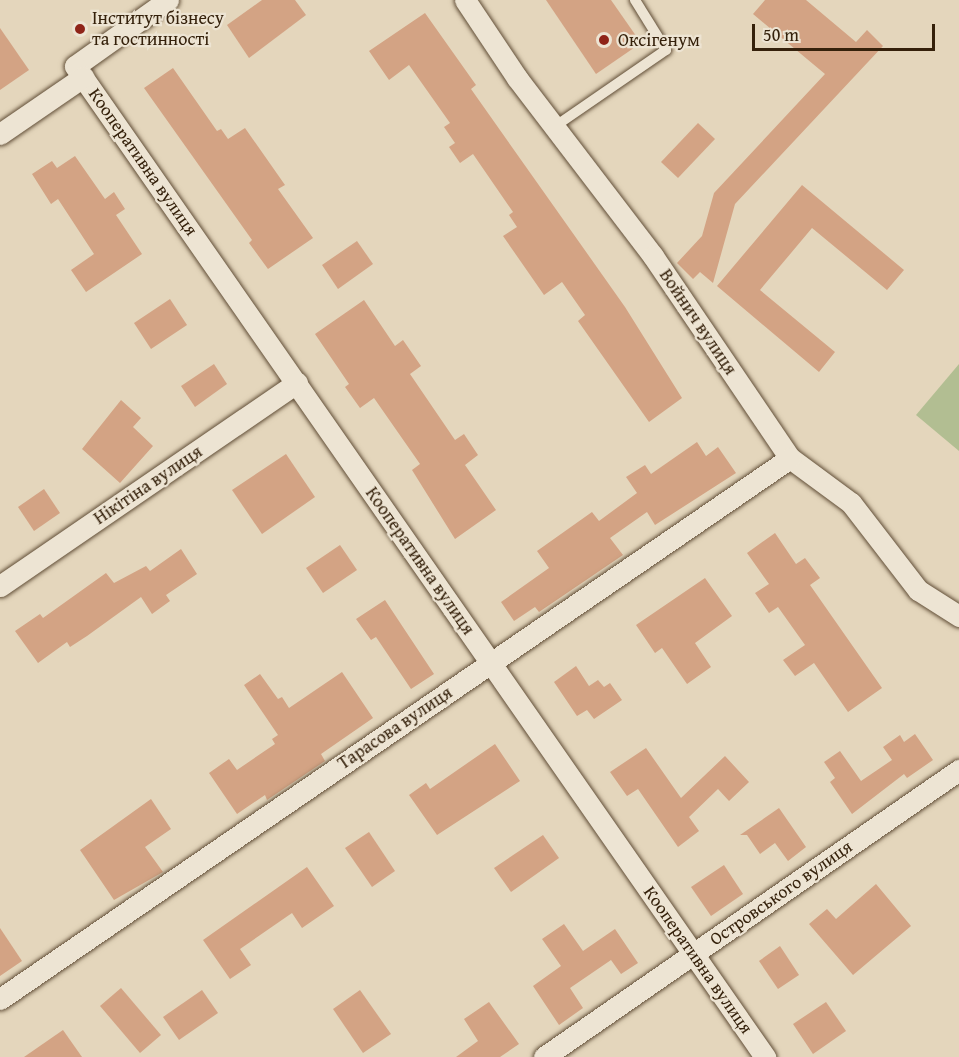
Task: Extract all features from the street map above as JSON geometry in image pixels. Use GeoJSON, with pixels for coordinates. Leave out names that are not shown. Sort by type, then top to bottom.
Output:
{"type":"FeatureCollection","features":[{"type":"Feature","properties":{"kind":"street"},"geometry":{"type":"LineString","coordinates":[[0,134],[168,0]]}},
{"type":"Feature","properties":{"kind":"street","name":"Войнич вулиця"},"geometry":{"type":"LineString","coordinates":[[465,0],[554,127],[653,256],[790,458],[851,502],[918,590],[959,616]]}},
{"type":"Feature","properties":{"kind":"street","name":"Кооперативна вулиця"},"geometry":{"type":"LineString","coordinates":[[79,71],[765,1057]]}},
{"type":"Feature","properties":{"kind":"street","name":"Нікітіна вулиця"},"geometry":{"type":"LineString","coordinates":[[0,586],[297,383]]}},
{"type":"Feature","properties":{"kind":"street","name":"Тарасова вулиця"},"geometry":{"type":"LineString","coordinates":[[0,999],[790,458]]}},
{"type":"Feature","properties":{"kind":"street","name":"Островського вулиця"},"geometry":{"type":"LineString","coordinates":[[544,1057],[959,770]]}},
{"type":"Feature","properties":{"kind":"lane"},"geometry":{"type":"LineString","coordinates":[[554,127],[666,50],[635,0]]}},
{"type":"Feature","properties":{"kind":"green space"},"geometry":{"type":"Polygon","coordinates":[[[959,364],[959,451],[916,415],[959,364]]]}},
{"type":"Feature","properties":{"kind":"building"},"geometry":{"type":"Polygon","coordinates":[[[262,0],[295,0],[306,15],[249,58],[227,25],[262,0]]]}},
{"type":"Feature","properties":{"kind":"building"},"geometry":{"type":"Polygon","coordinates":[[[546,0],[611,0],[641,43],[596,74],[546,0]]]}},
{"type":"Feature","properties":{"kind":"building"},"geometry":{"type":"Polygon","coordinates":[[[765,0],[806,0],[856,42],[867,30],[883,46],[735,204],[713,283],[700,272],[693,279],[677,263],[702,236],[714,193],[825,74],[753,14],[765,0]]]}},
{"type":"Feature","properties":{"kind":"building"},"geometry":{"type":"Polygon","coordinates":[[[425,13],[476,85],[471,89],[625,307],[682,398],[649,422],[578,321],[585,315],[562,282],[544,295],[503,236],[517,227],[509,215],[513,212],[473,154],[460,163],[449,147],[455,143],[444,127],[450,123],[409,65],[389,80],[369,51],[425,13]]]}},
{"type":"Feature","properties":{"kind":"building"},"geometry":{"type":"Polygon","coordinates":[[[0,28],[29,70],[0,90],[0,28]]]}},
{"type":"Feature","properties":{"kind":"building"},"geometry":{"type":"Polygon","coordinates":[[[173,68],[217,131],[221,129],[228,139],[245,128],[285,185],[278,189],[313,238],[268,269],[249,243],[252,240],[144,88],[173,68]]]}},
{"type":"Feature","properties":{"kind":"building"},"geometry":{"type":"Polygon","coordinates":[[[698,123],[715,139],[678,178],[661,162],[698,123]]]}},
{"type":"Feature","properties":{"kind":"building"},"geometry":{"type":"Polygon","coordinates":[[[75,156],[105,199],[114,192],[125,209],[116,215],[142,254],[86,292],[71,270],[94,254],[58,199],[51,204],[32,174],[52,161],[57,168],[75,156]]]}},
{"type":"Feature","properties":{"kind":"building"},"geometry":{"type":"Polygon","coordinates":[[[802,185],[904,270],[887,290],[812,228],[760,290],[835,352],[819,372],[717,286],[802,185]]]}},
{"type":"Feature","properties":{"kind":"building"},"geometry":{"type":"Polygon","coordinates":[[[357,241],[373,264],[338,289],[322,265],[357,241]]]}},
{"type":"Feature","properties":{"kind":"building"},"geometry":{"type":"Polygon","coordinates":[[[170,299],[187,325],[151,349],[134,323],[170,299]]]}},
{"type":"Feature","properties":{"kind":"building"},"geometry":{"type":"Polygon","coordinates":[[[364,300],[395,346],[403,340],[421,366],[410,374],[455,440],[464,434],[478,455],[465,465],[496,510],[455,539],[412,470],[420,464],[374,398],[360,408],[345,387],[349,384],[315,334],[364,300]]]}},
{"type":"Feature","properties":{"kind":"building"},"geometry":{"type":"Polygon","coordinates":[[[214,364],[227,384],[195,407],[181,386],[214,364]]]}},
{"type":"Feature","properties":{"kind":"building"},"geometry":{"type":"Polygon","coordinates":[[[121,400],[141,418],[133,427],[153,446],[120,483],[82,449],[121,400]]]}},
{"type":"Feature","properties":{"kind":"building"},"geometry":{"type":"Polygon","coordinates":[[[697,442],[706,456],[718,447],[736,473],[655,525],[647,512],[610,538],[623,555],[539,612],[535,607],[514,621],[501,602],[549,568],[537,551],[592,512],[599,521],[637,493],[626,477],[645,465],[651,474],[697,442]]]}},
{"type":"Feature","properties":{"kind":"building"},"geometry":{"type":"Polygon","coordinates":[[[286,454],[315,497],[262,534],[232,490],[286,454]]]}},
{"type":"Feature","properties":{"kind":"building"},"geometry":{"type":"Polygon","coordinates":[[[44,489],[60,513],[34,531],[18,507],[44,489]]]}},
{"type":"Feature","properties":{"kind":"building"},"geometry":{"type":"Polygon","coordinates":[[[775,533],[796,564],[805,558],[820,578],[810,585],[882,688],[848,712],[814,663],[795,676],[783,660],[805,645],[778,607],[769,613],[755,593],[769,584],[747,553],[775,533]]]}},
{"type":"Feature","properties":{"kind":"building"},"geometry":{"type":"Polygon","coordinates":[[[340,545],[357,570],[323,593],[306,568],[340,545]]]}},
{"type":"Feature","properties":{"kind":"building"},"geometry":{"type":"Polygon","coordinates":[[[181,549],[197,574],[166,595],[170,601],[152,614],[141,597],[70,647],[67,642],[38,663],[15,631],[40,614],[43,618],[106,573],[114,583],[146,566],[150,571],[181,549]]]}},
{"type":"Feature","properties":{"kind":"building"},"geometry":{"type":"Polygon","coordinates":[[[705,578],[732,616],[695,643],[711,667],[687,684],[662,648],[655,653],[636,625],[705,578]]]}},
{"type":"Feature","properties":{"kind":"building"},"geometry":{"type":"Polygon","coordinates":[[[385,600],[434,674],[411,689],[376,637],[371,640],[356,619],[385,600]]]}},
{"type":"Feature","properties":{"kind":"building"},"geometry":{"type":"Polygon","coordinates":[[[576,666],[589,686],[598,680],[604,687],[610,683],[622,700],[594,719],[587,710],[577,716],[554,682],[576,666]]]}},
{"type":"Feature","properties":{"kind":"building"},"geometry":{"type":"Polygon","coordinates":[[[342,672],[373,718],[321,754],[325,761],[267,800],[265,795],[237,814],[209,773],[229,759],[237,770],[275,744],[272,739],[278,735],[244,685],[260,674],[278,699],[282,697],[289,708],[342,672]]]}},
{"type":"Feature","properties":{"kind":"building"},"geometry":{"type":"Polygon","coordinates":[[[915,734],[933,760],[907,778],[904,774],[852,814],[830,782],[835,778],[824,762],[840,751],[861,781],[892,760],[883,747],[900,735],[904,742],[915,734]]]}},
{"type":"Feature","properties":{"kind":"building"},"geometry":{"type":"Polygon","coordinates":[[[495,744],[520,781],[437,835],[409,795],[426,783],[430,789],[495,744]]]}},
{"type":"Feature","properties":{"kind":"building"},"geometry":{"type":"Polygon","coordinates":[[[646,748],[681,798],[725,756],[749,782],[729,801],[718,789],[689,817],[699,831],[678,847],[638,789],[627,796],[610,772],[646,748]]]}},
{"type":"Feature","properties":{"kind":"building"},"geometry":{"type":"Polygon","coordinates":[[[151,799],[171,829],[145,847],[163,872],[114,900],[80,850],[151,799]]]}},
{"type":"Feature","properties":{"kind":"building"},"geometry":{"type":"Polygon","coordinates":[[[779,808],[806,847],[788,861],[775,843],[760,854],[747,835],[740,835],[779,808]]]}},
{"type":"Feature","properties":{"kind":"building"},"geometry":{"type":"Polygon","coordinates":[[[369,832],[395,871],[372,887],[345,848],[369,832]]]}},
{"type":"Feature","properties":{"kind":"building"},"geometry":{"type":"Polygon","coordinates":[[[543,835],[559,858],[511,892],[494,868],[543,835]]]}},
{"type":"Feature","properties":{"kind":"building"},"geometry":{"type":"Polygon","coordinates":[[[724,865],[743,894],[711,916],[691,887],[724,865]]]}},
{"type":"Feature","properties":{"kind":"building"},"geometry":{"type":"Polygon","coordinates":[[[307,867],[334,906],[302,928],[292,913],[240,949],[251,965],[230,979],[203,940],[307,867]]]}},
{"type":"Feature","properties":{"kind":"building"},"geometry":{"type":"Polygon","coordinates":[[[876,884],[911,926],[853,975],[809,924],[827,909],[836,919],[876,884]]]}},
{"type":"Feature","properties":{"kind":"building"},"geometry":{"type":"Polygon","coordinates":[[[564,924],[583,951],[615,929],[638,963],[621,974],[611,960],[570,988],[583,1008],[559,1025],[533,986],[561,966],[542,939],[564,924]]]}},
{"type":"Feature","properties":{"kind":"building"},"geometry":{"type":"Polygon","coordinates":[[[0,928],[22,961],[0,976],[0,928]]]}},
{"type":"Feature","properties":{"kind":"building"},"geometry":{"type":"Polygon","coordinates":[[[780,946],[799,975],[778,989],[759,961],[780,946]]]}},
{"type":"Feature","properties":{"kind":"building"},"geometry":{"type":"Polygon","coordinates":[[[121,988],[161,1035],[140,1053],[100,1006],[121,988]]]}},
{"type":"Feature","properties":{"kind":"building"},"geometry":{"type":"Polygon","coordinates":[[[202,990],[218,1013],[179,1040],[163,1017],[202,990]]]}},
{"type":"Feature","properties":{"kind":"building"},"geometry":{"type":"Polygon","coordinates":[[[360,990],[391,1034],[363,1053],[333,1009],[360,990]]]}},
{"type":"Feature","properties":{"kind":"building"},"geometry":{"type":"Polygon","coordinates":[[[489,1002],[519,1044],[500,1057],[456,1057],[478,1041],[464,1019],[489,1002]]]}},
{"type":"Feature","properties":{"kind":"building"},"geometry":{"type":"Polygon","coordinates":[[[826,1002],[846,1031],[813,1054],[793,1024],[826,1002]]]}},
{"type":"Feature","properties":{"kind":"building"},"geometry":{"type":"Polygon","coordinates":[[[63,1030],[82,1057],[24,1057],[63,1030]]]}},
{"type":"Feature","properties":{"kind":"place","name":"Інститут бізнесу та гостинності"},"geometry":{"type":"Point","coordinates":[80,29]}},
{"type":"Feature","properties":{"kind":"place","name":"Оксігенум"},"geometry":{"type":"Point","coordinates":[604,40]}}]}
